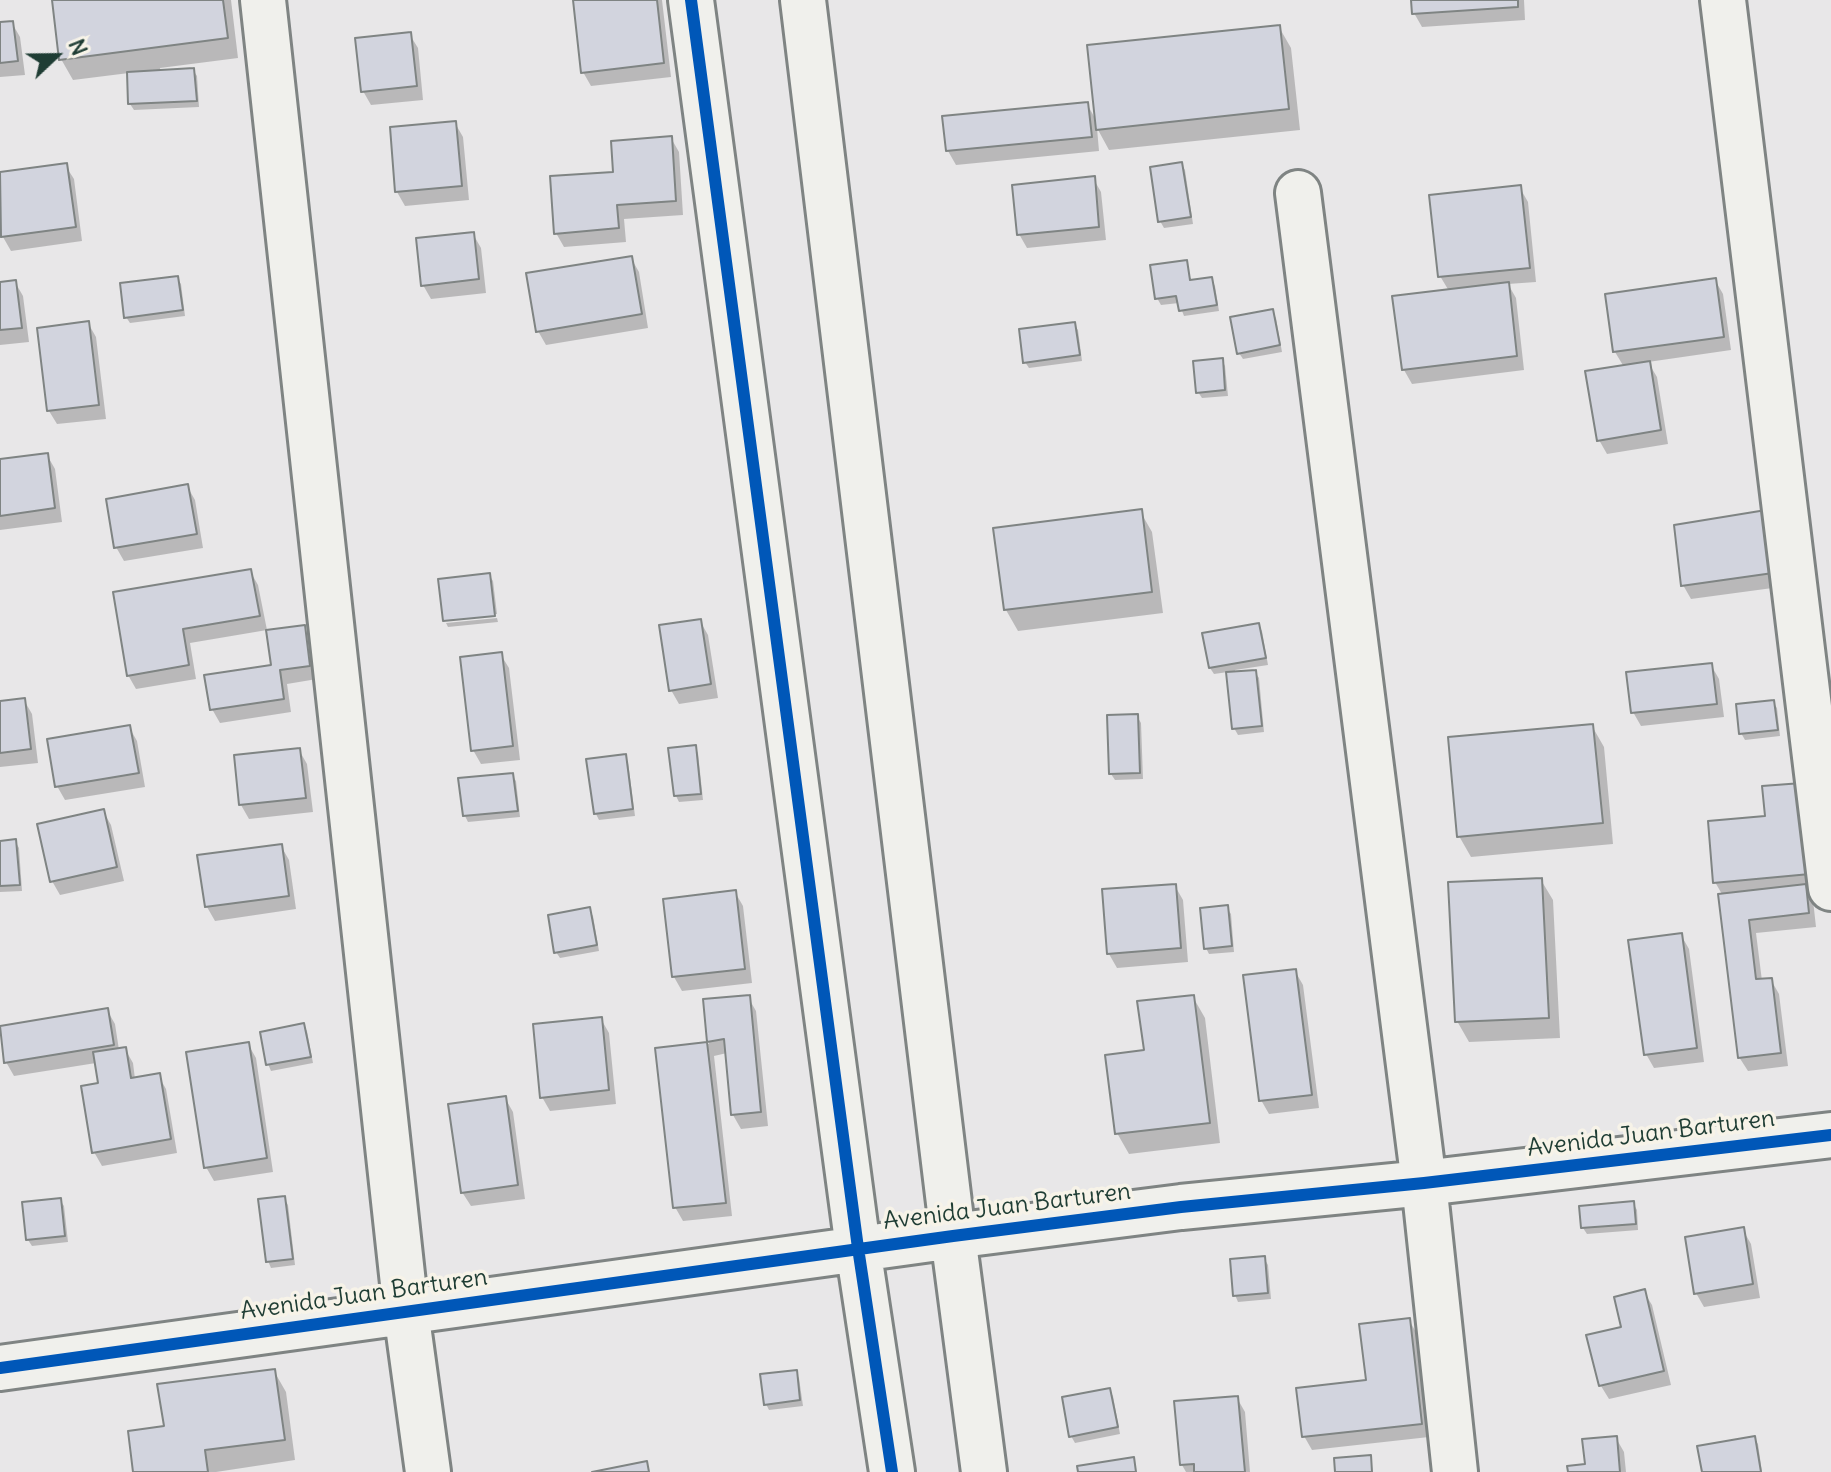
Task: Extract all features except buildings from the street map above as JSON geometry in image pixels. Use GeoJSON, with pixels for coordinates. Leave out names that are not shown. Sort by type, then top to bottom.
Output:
{"type":"FeatureCollection","features":[{"type":"Feature","properties":{"kind":"street"},"geometry":{"type":"LineString","coordinates":[[263,0],[406,1311],[428,1472]]}},
{"type":"Feature","properties":{"kind":"street"},"geometry":{"type":"LineString","coordinates":[[691,0],[858,1248],[892,1472]]}},
{"type":"Feature","properties":{"kind":"street"},"geometry":{"type":"LineString","coordinates":[[803,0],[984,1472]]}},
{"type":"Feature","properties":{"kind":"street"},"geometry":{"type":"LineString","coordinates":[[1723,0],[1831,888]]}},
{"type":"Feature","properties":{"kind":"street"},"geometry":{"type":"LineString","coordinates":[[1298,193],[1424,1183],[1455,1472]]}},
{"type":"Feature","properties":{"kind":"street","name":"Avenida Juan Barturen"},"geometry":{"type":"LineString","coordinates":[[0,1368],[858,1248],[1181,1207],[1424,1183],[1831,1135]]}},
{"type":"Feature","properties":{"kind":"cycle path"},"geometry":{"type":"LineString","coordinates":[[691,0],[858,1248],[892,1472]]}},
{"type":"Feature","properties":{"kind":"cycle path"},"geometry":{"type":"LineString","coordinates":[[0,1368],[953,1236],[1181,1207],[1424,1183],[1831,1135]]}}]}
